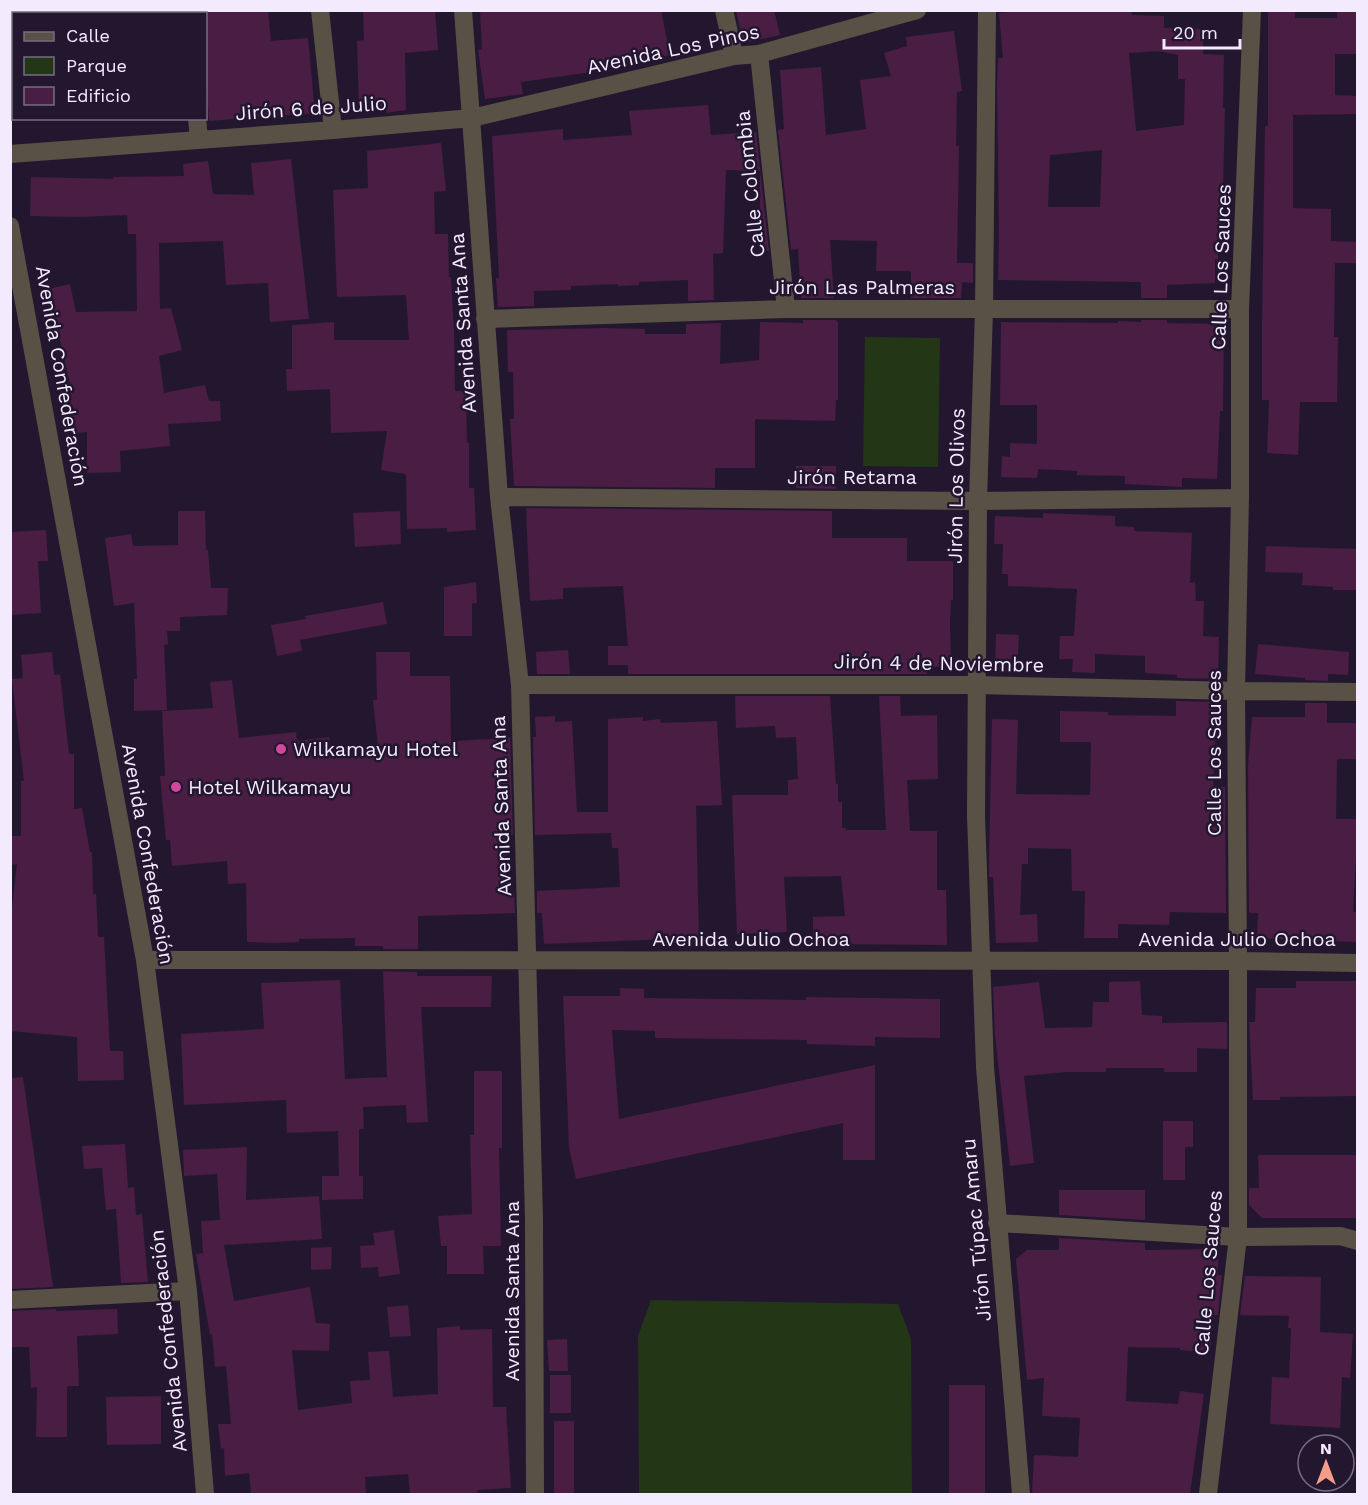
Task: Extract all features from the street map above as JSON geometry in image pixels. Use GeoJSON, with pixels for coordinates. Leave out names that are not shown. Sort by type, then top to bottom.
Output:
{"type":"FeatureCollection","features":[{"type":"Feature","properties":{"kind":"street"},"geometry":{"type":"LineString","coordinates":[[320,10],[333,130]]}},
{"type":"Feature","properties":{"kind":"street","name":"Avenida Santa Ana"},"geometry":{"type":"LineString","coordinates":[[462,10],[499,497],[520,684],[534,1219],[535,1494]]}},
{"type":"Feature","properties":{"kind":"street"},"geometry":{"type":"LineString","coordinates":[[724,10],[734,56]]}},
{"type":"Feature","properties":{"kind":"street","name":"Avenida Los Pinos"},"geometry":{"type":"LineString","coordinates":[[472,118],[734,56],[759,54],[916,10]]}},
{"type":"Feature","properties":{"kind":"street","name":"Jirón Los Olivos"},"geometry":{"type":"LineString","coordinates":[[981,962],[976,816],[976,685],[978,501],[984,310],[987,10]]}},
{"type":"Feature","properties":{"kind":"street","name":"Calle Los Sauces"},"geometry":{"type":"LineString","coordinates":[[1208,1494],[1238,1237],[1236,691],[1240,498],[1240,309],[1252,10]]}},
{"type":"Feature","properties":{"kind":"street","name":"Calle Colombia"},"geometry":{"type":"LineString","coordinates":[[759,54],[786,309]]}},
{"type":"Feature","properties":{"kind":"street","name":"Jirón 6 de Julio"},"geometry":{"type":"LineString","coordinates":[[10,154],[472,118]]}},
{"type":"Feature","properties":{"kind":"street"},"geometry":{"type":"LineString","coordinates":[[197,120],[199,139]]}},
{"type":"Feature","properties":{"kind":"street","name":"Avenida Confederación"},"geometry":{"type":"LineString","coordinates":[[10,226],[145,960],[188,1291],[205,1494]]}},
{"type":"Feature","properties":{"kind":"street","name":"Jirón Las Palmeras"},"geometry":{"type":"LineString","coordinates":[[484,319],[786,309],[1240,309]]}},
{"type":"Feature","properties":{"kind":"street","name":"Jirón Retama"},"geometry":{"type":"LineString","coordinates":[[499,497],[978,501],[1240,498]]}},
{"type":"Feature","properties":{"kind":"street","name":"Jirón 4 de Noviembre"},"geometry":{"type":"LineString","coordinates":[[520,684],[976,685],[1358,692]]}},
{"type":"Feature","properties":{"kind":"street","name":"Avenida Julio Ochoa"},"geometry":{"type":"LineString","coordinates":[[145,960],[1358,963]]}},
{"type":"Feature","properties":{"kind":"street","name":"Jirón Túpac Amaru"},"geometry":{"type":"LineString","coordinates":[[981,962],[985,1066],[1021,1494]]}},
{"type":"Feature","properties":{"kind":"street"},"geometry":{"type":"LineString","coordinates":[[998,1223],[1238,1237],[1340,1236],[1358,1241]]}},
{"type":"Feature","properties":{"kind":"street"},"geometry":{"type":"LineString","coordinates":[[10,1300],[188,1291]]}},
{"type":"Feature","properties":{"kind":"green space"},"geometry":{"type":"Polygon","coordinates":[[[865,337],[940,338],[938,467],[863,466],[865,337]]]}},
{"type":"Feature","properties":{"kind":"green space"},"geometry":{"type":"Polygon","coordinates":[[[651,1300],[898,1304],[911,1339],[912,1494],[639,1494],[638,1336],[651,1300]]]}},
{"type":"Feature","properties":{"kind":"building"},"geometry":{"type":"Polygon","coordinates":[[[206,10],[268,10],[271,41],[308,38],[315,113],[209,121],[206,10]]]}},
{"type":"Feature","properties":{"kind":"building"},"geometry":{"type":"Polygon","coordinates":[[[363,10],[435,10],[438,50],[405,53],[406,110],[386,113],[386,107],[359,108],[357,41],[364,40],[363,10]]]}},
{"type":"Feature","properties":{"kind":"building"},"geometry":{"type":"Polygon","coordinates":[[[480,10],[661,10],[670,55],[598,69],[599,71],[521,82],[523,94],[485,99],[478,50],[482,49],[480,10]]]}},
{"type":"Feature","properties":{"kind":"building"},"geometry":{"type":"Polygon","coordinates":[[[736,10],[774,10],[780,35],[743,43],[736,10]]]}},
{"type":"Feature","properties":{"kind":"building"},"geometry":{"type":"Polygon","coordinates":[[[1032,10],[1131,10],[1132,15],[1164,16],[1164,28],[1203,29],[1203,54],[1224,55],[1223,187],[1221,228],[1218,228],[1218,260],[1215,259],[1215,283],[1167,285],[1167,298],[1141,298],[1141,282],[998,280],[997,87],[998,58],[1003,58],[999,13],[1032,10]],[[1158,51],[1129,53],[1136,131],[1184,125],[1185,79],[1178,79],[1178,55],[1158,51]],[[1102,150],[1050,155],[1048,207],[1100,207],[1102,150]]]}},
{"type":"Feature","properties":{"kind":"building"},"geometry":{"type":"Polygon","coordinates":[[[1268,10],[1295,10],[1295,18],[1337,18],[1337,10],[1358,10],[1358,54],[1335,54],[1335,95],[1358,96],[1358,114],[1293,115],[1293,208],[1331,209],[1331,241],[1358,242],[1358,263],[1335,263],[1334,337],[1338,337],[1337,402],[1300,402],[1298,455],[1267,453],[1269,400],[1262,400],[1268,10]]]}},
{"type":"Feature","properties":{"kind":"building"},"geometry":{"type":"Polygon","coordinates":[[[954,31],[962,91],[957,92],[956,146],[959,146],[957,263],[973,263],[973,283],[962,282],[961,298],[911,298],[911,271],[876,271],[877,241],[830,240],[834,298],[801,298],[798,249],[791,250],[778,130],[784,129],[780,70],[821,67],[826,135],[866,129],[860,80],[891,76],[884,53],[907,46],[906,37],[954,31]]]}},
{"type":"Feature","properties":{"kind":"building"},"geometry":{"type":"Polygon","coordinates":[[[708,105],[711,135],[756,132],[769,251],[760,251],[760,171],[726,170],[723,253],[713,254],[714,300],[688,301],[688,280],[639,282],[639,285],[571,286],[571,290],[534,291],[534,306],[498,307],[496,278],[499,278],[492,136],[563,129],[563,140],[632,135],[629,111],[708,105]]]}},
{"type":"Feature","properties":{"kind":"building"},"geometry":{"type":"Polygon","coordinates":[[[441,143],[446,191],[434,192],[435,234],[448,234],[455,391],[466,391],[469,488],[474,488],[476,530],[447,532],[447,528],[407,529],[406,474],[381,470],[387,431],[331,433],[330,389],[287,391],[286,369],[292,369],[292,325],[334,322],[334,340],[409,340],[406,295],[337,297],[333,190],[368,188],[367,151],[441,143]]]}},
{"type":"Feature","properties":{"kind":"building"},"geometry":{"type":"Polygon","coordinates":[[[291,159],[309,319],[270,322],[268,283],[226,285],[223,241],[159,243],[160,309],[171,308],[182,350],[159,356],[164,393],[205,385],[209,401],[220,401],[221,421],[168,424],[170,446],[120,451],[121,472],[87,473],[87,432],[75,433],[68,385],[70,384],[48,289],[70,284],[76,312],[137,311],[136,234],[128,234],[127,215],[30,216],[31,177],[113,179],[113,177],[184,176],[183,164],[208,161],[213,194],[254,195],[251,163],[291,159]]]}},
{"type":"Feature","properties":{"kind":"building"},"geometry":{"type":"Polygon","coordinates":[[[803,320],[836,320],[838,322],[838,400],[836,400],[835,421],[755,419],[755,468],[715,468],[715,488],[514,486],[510,419],[514,419],[513,372],[508,372],[507,330],[605,328],[645,329],[645,334],[686,334],[686,324],[721,323],[720,364],[759,360],[760,322],[803,323],[803,320]]]}},
{"type":"Feature","properties":{"kind":"building"},"geometry":{"type":"Polygon","coordinates":[[[1141,320],[1224,324],[1223,411],[1220,411],[1217,479],[1182,478],[1182,487],[1125,484],[1125,476],[1077,475],[1077,471],[1038,469],[1037,478],[1001,477],[1002,456],[1010,457],[1010,443],[1037,444],[1037,405],[1000,405],[1001,322],[1118,323],[1118,321],[1141,322],[1141,320]]]}},
{"type":"Feature","properties":{"kind":"building"},"geometry":{"type":"Polygon","coordinates":[[[796,466],[836,466],[836,489],[796,488],[796,466]]]}},
{"type":"Feature","properties":{"kind":"building"},"geometry":{"type":"Polygon","coordinates":[[[526,508],[832,511],[832,538],[907,538],[907,561],[953,561],[953,600],[951,600],[950,623],[951,666],[927,667],[927,674],[628,674],[628,665],[608,665],[608,646],[628,646],[623,586],[563,588],[563,599],[530,601],[526,508]]]}},
{"type":"Feature","properties":{"kind":"building"},"geometry":{"type":"Polygon","coordinates":[[[178,511],[205,511],[206,550],[208,550],[211,588],[228,588],[227,615],[180,617],[180,631],[167,631],[168,644],[164,645],[167,710],[134,711],[134,679],[137,679],[134,603],[114,606],[105,538],[131,534],[133,546],[178,545],[178,511]]]}},
{"type":"Feature","properties":{"kind":"building"},"geometry":{"type":"Polygon","coordinates":[[[400,511],[401,544],[355,547],[353,513],[400,511]]]}},
{"type":"Feature","properties":{"kind":"building"},"geometry":{"type":"Polygon","coordinates":[[[1043,513],[1115,516],[1115,526],[1134,527],[1134,531],[1192,533],[1190,583],[1195,582],[1196,601],[1204,601],[1203,636],[1219,637],[1218,679],[1177,678],[1177,675],[1145,673],[1145,656],[1095,654],[1095,673],[1072,672],[1073,659],[1059,659],[1060,636],[1074,636],[1077,589],[1008,586],[1008,574],[1002,574],[1003,544],[994,544],[995,516],[1043,518],[1043,513]]]}},
{"type":"Feature","properties":{"kind":"building"},"geometry":{"type":"Polygon","coordinates":[[[46,530],[48,561],[38,561],[41,613],[10,615],[10,532],[46,530]]]}},
{"type":"Feature","properties":{"kind":"building"},"geometry":{"type":"Polygon","coordinates":[[[1266,546],[1358,549],[1358,590],[1333,590],[1333,587],[1302,585],[1303,573],[1265,572],[1266,546]]]}},
{"type":"Feature","properties":{"kind":"building"},"geometry":{"type":"Polygon","coordinates":[[[476,582],[477,603],[472,603],[472,636],[444,636],[444,587],[476,582]]]}},
{"type":"Feature","properties":{"kind":"building"},"geometry":{"type":"Polygon","coordinates":[[[383,602],[387,624],[300,640],[302,651],[277,656],[271,625],[306,619],[305,616],[383,602]]]}},
{"type":"Feature","properties":{"kind":"building"},"geometry":{"type":"Polygon","coordinates":[[[996,634],[1019,635],[1017,673],[995,672],[996,634]]]}},
{"type":"Feature","properties":{"kind":"building"},"geometry":{"type":"Polygon","coordinates":[[[1258,644],[1349,652],[1348,675],[1328,674],[1328,681],[1255,674],[1258,644]]]}},
{"type":"Feature","properties":{"kind":"building"},"geometry":{"type":"Polygon","coordinates":[[[568,650],[570,674],[537,674],[536,652],[568,650]]]}},
{"type":"Feature","properties":{"kind":"building"},"geometry":{"type":"Polygon","coordinates":[[[52,652],[54,675],[60,674],[69,754],[74,754],[74,809],[82,808],[90,852],[92,852],[93,894],[96,894],[98,937],[104,937],[110,1051],[123,1051],[124,1080],[78,1081],[77,1037],[10,1031],[10,925],[17,864],[10,865],[10,836],[21,836],[21,781],[24,781],[12,679],[23,678],[21,655],[52,652]]]}},
{"type":"Feature","properties":{"kind":"building"},"geometry":{"type":"Polygon","coordinates":[[[376,652],[410,652],[410,676],[450,676],[451,741],[510,738],[513,835],[506,836],[508,892],[514,892],[515,913],[418,916],[418,949],[355,946],[355,938],[299,939],[299,942],[277,943],[247,942],[246,883],[228,884],[227,861],[172,866],[170,840],[166,840],[160,776],[165,776],[162,711],[213,708],[210,682],[232,680],[239,738],[296,732],[297,741],[329,737],[332,757],[379,756],[373,700],[377,700],[376,652]]]}},
{"type":"Feature","properties":{"kind":"building"},"geometry":{"type":"Polygon","coordinates":[[[735,696],[830,696],[838,802],[842,802],[842,828],[846,830],[886,830],[879,696],[900,696],[901,716],[937,715],[938,779],[907,780],[910,831],[937,831],[937,890],[946,890],[947,945],[813,944],[813,917],[845,916],[841,876],[784,877],[787,932],[737,934],[732,795],[788,795],[788,780],[798,779],[796,737],[776,738],[775,726],[736,728],[735,696]]]}},
{"type":"Feature","properties":{"kind":"building"},"geometry":{"type":"Polygon","coordinates":[[[1176,701],[1217,702],[1213,786],[1225,787],[1226,913],[1170,912],[1169,925],[1118,924],[1118,938],[1084,938],[1085,891],[1072,891],[1071,849],[1028,848],[1028,864],[1022,864],[1020,915],[1037,914],[1038,942],[996,943],[993,877],[989,877],[992,719],[1018,720],[1016,794],[1090,795],[1091,742],[1060,742],[1060,711],[1108,712],[1108,715],[1176,716],[1176,701]]]}},
{"type":"Feature","properties":{"kind":"building"},"geometry":{"type":"Polygon","coordinates":[[[1305,703],[1327,703],[1327,723],[1358,723],[1358,759],[1337,759],[1336,819],[1358,819],[1358,855],[1356,855],[1353,912],[1358,912],[1358,942],[1257,938],[1258,913],[1249,913],[1248,765],[1252,717],[1305,717],[1305,703]]]}},
{"type":"Feature","properties":{"kind":"building"},"geometry":{"type":"Polygon","coordinates":[[[555,716],[555,722],[572,721],[577,812],[608,812],[608,719],[643,717],[643,721],[660,719],[661,723],[717,721],[722,805],[696,806],[699,943],[670,943],[670,939],[544,944],[542,913],[537,913],[537,891],[620,887],[618,848],[612,848],[611,833],[535,835],[533,737],[536,737],[535,717],[555,716]]]}},
{"type":"Feature","properties":{"kind":"building"},"geometry":{"type":"Polygon","coordinates":[[[383,971],[417,972],[417,976],[492,976],[491,1007],[421,1007],[428,1122],[407,1123],[406,1105],[363,1107],[364,1129],[359,1129],[359,1176],[363,1176],[363,1199],[322,1200],[322,1176],[339,1176],[338,1131],[287,1133],[286,1100],[184,1105],[181,1034],[264,1029],[261,983],[340,980],[345,1079],[387,1077],[383,971]]]}},
{"type":"Feature","properties":{"kind":"building"},"geometry":{"type":"Polygon","coordinates":[[[1140,981],[1142,1015],[1162,1016],[1162,1023],[1227,1022],[1227,1049],[1197,1048],[1197,1072],[1164,1072],[1164,1068],[1106,1068],[1106,1072],[1065,1072],[1024,1076],[1034,1163],[1010,1166],[995,1036],[993,987],[1039,982],[1045,1028],[1092,1027],[1093,1002],[1109,1002],[1109,982],[1140,981]]]}},
{"type":"Feature","properties":{"kind":"building"},"geometry":{"type":"Polygon","coordinates":[[[1296,981],[1358,981],[1358,1096],[1280,1097],[1280,1100],[1253,1100],[1249,1022],[1255,1022],[1256,988],[1296,988],[1296,981]]]}},
{"type":"Feature","properties":{"kind":"building"},"geometry":{"type":"Polygon","coordinates":[[[620,988],[644,989],[644,998],[940,999],[940,1038],[875,1037],[875,1046],[807,1044],[807,1040],[655,1038],[655,1031],[612,1030],[619,1119],[875,1065],[875,1160],[843,1160],[843,1123],[576,1179],[569,1148],[563,996],[620,996],[620,988]]]}},
{"type":"Feature","properties":{"kind":"building"},"geometry":{"type":"Polygon","coordinates":[[[474,1071],[502,1071],[502,1148],[499,1148],[501,1246],[483,1246],[484,1274],[447,1274],[447,1246],[441,1246],[438,1216],[472,1214],[470,1135],[474,1135],[474,1071]]]}},
{"type":"Feature","properties":{"kind":"building"},"geometry":{"type":"Polygon","coordinates":[[[23,1077],[53,1287],[10,1289],[10,1078],[23,1077]]]}},
{"type":"Feature","properties":{"kind":"building"},"geometry":{"type":"Polygon","coordinates":[[[1163,1121],[1193,1121],[1193,1147],[1185,1147],[1185,1180],[1163,1180],[1163,1121]]]}},
{"type":"Feature","properties":{"kind":"building"},"geometry":{"type":"Polygon","coordinates":[[[125,1144],[128,1188],[134,1187],[136,1215],[142,1214],[148,1282],[121,1283],[116,1209],[106,1210],[102,1168],[84,1169],[82,1146],[125,1144]]]}},
{"type":"Feature","properties":{"kind":"building"},"geometry":{"type":"Polygon","coordinates":[[[247,1147],[246,1200],[319,1196],[322,1239],[224,1245],[234,1301],[310,1287],[316,1323],[330,1324],[329,1351],[292,1350],[298,1410],[352,1403],[350,1381],[370,1380],[368,1352],[389,1351],[393,1397],[438,1394],[437,1328],[460,1326],[460,1330],[492,1329],[493,1407],[506,1407],[511,1488],[477,1490],[478,1494],[410,1494],[408,1474],[365,1477],[366,1494],[251,1494],[249,1473],[225,1476],[224,1448],[221,1449],[218,1424],[231,1424],[226,1366],[215,1367],[212,1334],[210,1335],[196,1254],[203,1253],[201,1221],[220,1220],[217,1174],[184,1176],[183,1150],[247,1147]]]}},
{"type":"Feature","properties":{"kind":"building"},"geometry":{"type":"Polygon","coordinates":[[[1258,1155],[1358,1155],[1358,1218],[1262,1218],[1249,1205],[1249,1188],[1259,1188],[1258,1155]]]}},
{"type":"Feature","properties":{"kind":"building"},"geometry":{"type":"Polygon","coordinates":[[[1059,1190],[1145,1190],[1145,1220],[1059,1215],[1059,1190]]]}},
{"type":"Feature","properties":{"kind":"building"},"geometry":{"type":"Polygon","coordinates":[[[394,1230],[400,1274],[379,1277],[378,1267],[361,1268],[360,1246],[375,1245],[373,1233],[394,1230]]]}},
{"type":"Feature","properties":{"kind":"building"},"geometry":{"type":"Polygon","coordinates":[[[1059,1238],[1145,1243],[1145,1250],[1218,1249],[1218,1275],[1222,1275],[1218,1315],[1214,1315],[1210,1353],[1180,1350],[1180,1348],[1128,1347],[1126,1401],[1178,1404],[1180,1391],[1204,1394],[1190,1494],[1032,1494],[1034,1455],[1078,1457],[1080,1418],[1042,1416],[1044,1378],[1027,1380],[1016,1259],[1027,1250],[1059,1250],[1059,1238]]]}},
{"type":"Feature","properties":{"kind":"building"},"geometry":{"type":"Polygon","coordinates":[[[332,1247],[331,1269],[311,1270],[311,1248],[332,1247]]]}},
{"type":"Feature","properties":{"kind":"building"},"geometry":{"type":"Polygon","coordinates":[[[1245,1276],[1321,1277],[1320,1332],[1353,1334],[1350,1378],[1342,1377],[1340,1428],[1270,1424],[1272,1377],[1289,1378],[1291,1328],[1288,1328],[1289,1316],[1240,1315],[1245,1276]]]}},
{"type":"Feature","properties":{"kind":"building"},"geometry":{"type":"Polygon","coordinates":[[[408,1305],[411,1336],[390,1337],[387,1307],[408,1305]]]}},
{"type":"Feature","properties":{"kind":"building"},"geometry":{"type":"Polygon","coordinates":[[[56,1309],[56,1311],[117,1309],[118,1334],[77,1336],[79,1386],[67,1386],[67,1437],[36,1437],[37,1387],[31,1388],[29,1347],[10,1347],[10,1311],[56,1309]]]}},
{"type":"Feature","properties":{"kind":"building"},"geometry":{"type":"Polygon","coordinates":[[[567,1339],[568,1371],[549,1371],[547,1340],[567,1339]]]}},
{"type":"Feature","properties":{"kind":"building"},"geometry":{"type":"Polygon","coordinates":[[[550,1375],[571,1375],[571,1413],[550,1413],[550,1375]]]}},
{"type":"Feature","properties":{"kind":"building"},"geometry":{"type":"Polygon","coordinates":[[[949,1385],[985,1385],[985,1494],[949,1494],[949,1385]]]}},
{"type":"Feature","properties":{"kind":"building"},"geometry":{"type":"Polygon","coordinates":[[[161,1396],[161,1444],[107,1445],[106,1397],[161,1396]]]}},
{"type":"Feature","properties":{"kind":"building"},"geometry":{"type":"Polygon","coordinates":[[[554,1421],[574,1421],[574,1494],[554,1494],[554,1421]]]}},
{"type":"Feature","properties":{"kind":"place","name":"Wilkamayu Hotel"},"geometry":{"type":"Point","coordinates":[281,749]}},
{"type":"Feature","properties":{"kind":"place","name":"Hotel Wilkamayu"},"geometry":{"type":"Point","coordinates":[176,787]}}]}
